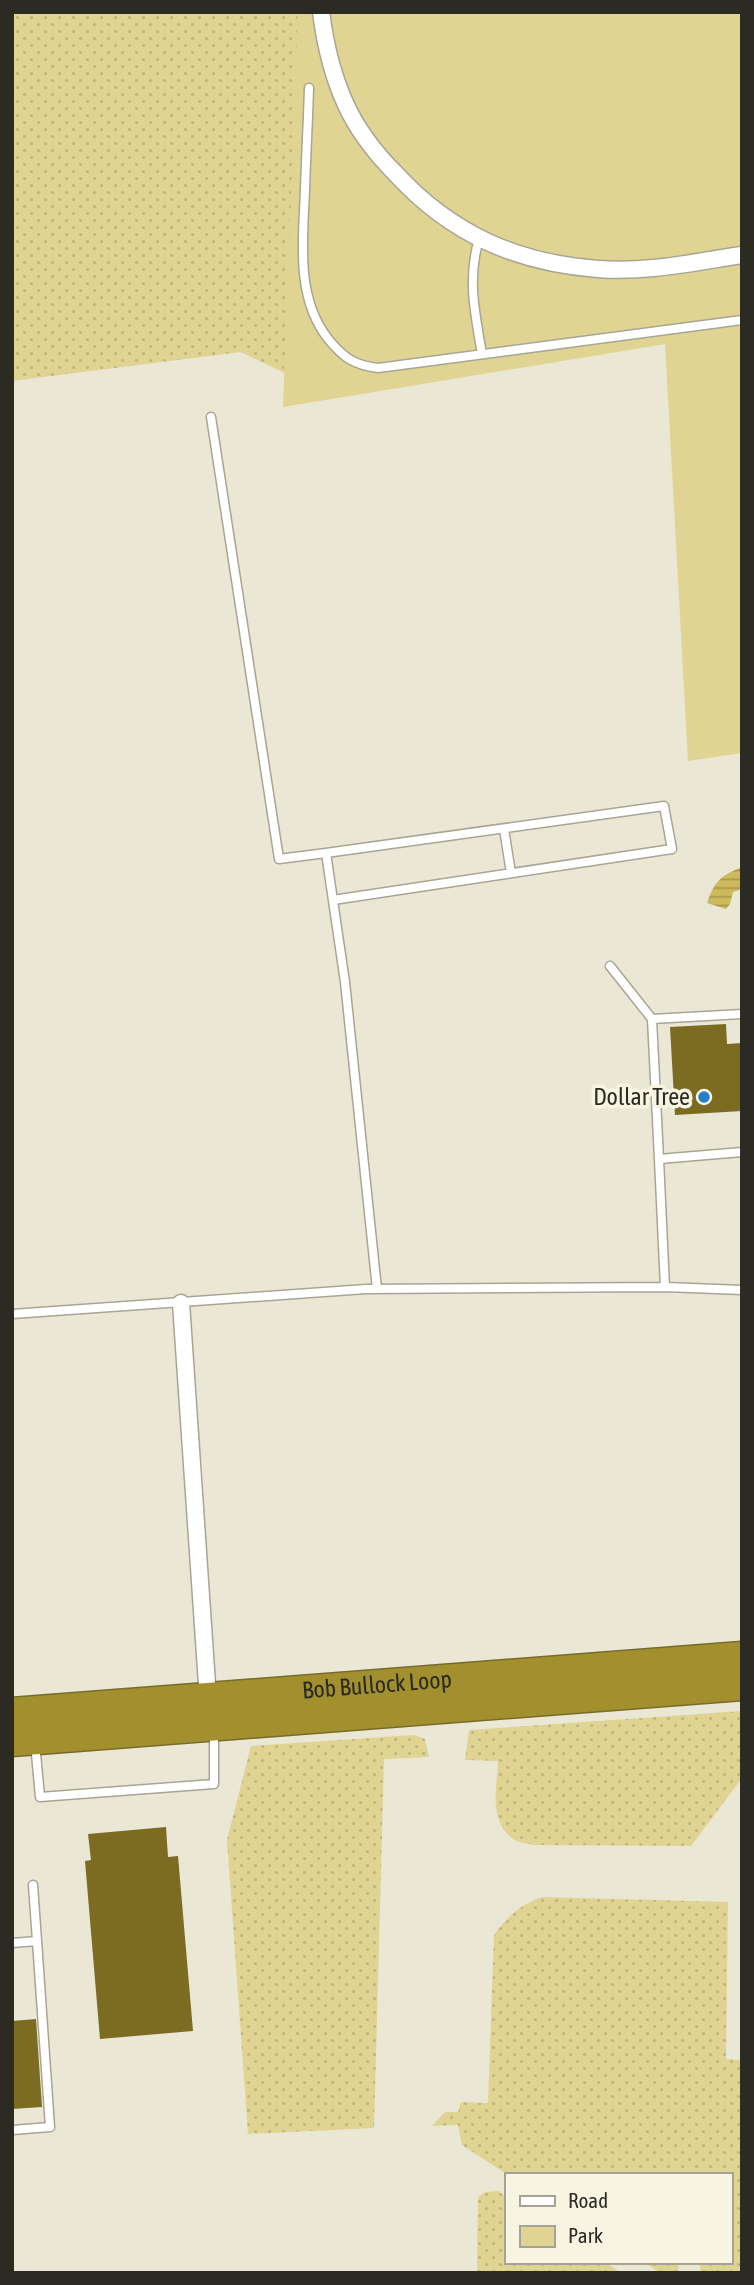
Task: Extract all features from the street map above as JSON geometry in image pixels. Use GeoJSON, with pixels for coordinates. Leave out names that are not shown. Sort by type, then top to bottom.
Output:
{"type":"FeatureCollection","features":[{"type":"Feature","properties":{"kind":"highway","name":"Bob Bullock Loop"},"geometry":{"type":"LineString","coordinates":[[23,1740],[80,1735],[211,1712],[221,1715],[272,1707],[361,1687],[742,1657]]}},
{"type":"Feature","properties":{"kind":"highway","name":"Bob Bullock Loop"},"geometry":{"type":"LineString","coordinates":[[12,1713],[211,1712],[742,1685]]}},
{"type":"Feature","properties":{"kind":"street"},"geometry":{"type":"LineString","coordinates":[[321,12],[331,60],[346,104],[370,144],[421,200],[459,228],[479,239],[540,260],[600,269],[650,268],[742,256]]}},
{"type":"Feature","properties":{"kind":"street"},"geometry":{"type":"LineString","coordinates":[[181,1303],[211,1712]]}},
{"type":"Feature","properties":{"kind":"lane"},"geometry":{"type":"LineString","coordinates":[[309,88],[303,235],[306,290],[314,317],[342,356],[364,367],[378,368],[742,320]]}},
{"type":"Feature","properties":{"kind":"lane"},"geometry":{"type":"LineString","coordinates":[[479,239],[472,270],[482,354]]}},
{"type":"Feature","properties":{"kind":"lane"},"geometry":{"type":"LineString","coordinates":[[211,417],[279,859],[664,806],[672,849],[333,900]]}},
{"type":"Feature","properties":{"kind":"lane"},"geometry":{"type":"LineString","coordinates":[[504,829],[511,873]]}},
{"type":"Feature","properties":{"kind":"lane"},"geometry":{"type":"LineString","coordinates":[[326,853],[345,982],[377,1289]]}},
{"type":"Feature","properties":{"kind":"lane"},"geometry":{"type":"LineString","coordinates":[[610,966],[652,1019],[665,1287]]}},
{"type":"Feature","properties":{"kind":"lane"},"geometry":{"type":"LineString","coordinates":[[652,1019],[742,1014]]}},
{"type":"Feature","properties":{"kind":"lane"},"geometry":{"type":"LineString","coordinates":[[659,1159],[742,1152]]}},
{"type":"Feature","properties":{"kind":"lane"},"geometry":{"type":"LineString","coordinates":[[12,1314],[377,1289],[665,1287],[742,1290]]}},
{"type":"Feature","properties":{"kind":"lane"},"geometry":{"type":"LineString","coordinates":[[23,1740],[40,1797],[215,1784],[211,1712]]}},
{"type":"Feature","properties":{"kind":"lane"},"geometry":{"type":"LineString","coordinates":[[12,2130],[50,2127],[33,1885]]}},
{"type":"Feature","properties":{"kind":"lane"},"geometry":{"type":"LineString","coordinates":[[12,1943],[37,1941]]}},
{"type":"Feature","properties":{"kind":"green space"},"geometry":{"type":"Polygon","coordinates":[[[298,12],[742,12],[742,753],[688,761],[665,344],[283,407],[298,12]]]}},
{"type":"Feature","properties":{"kind":"green space"},"geometry":{"type":"Polygon","coordinates":[[[306,12],[289,375],[241,352],[12,381],[12,14],[306,12]]]}},
{"type":"Feature","properties":{"kind":"green space"},"geometry":{"type":"Polygon","coordinates":[[[742,1711],[742,1778],[691,1846],[533,1845],[517,1841],[505,1831],[497,1813],[498,1761],[465,1760],[469,1730],[742,1711]]]}},
{"type":"Feature","properties":{"kind":"green space"},"geometry":{"type":"Polygon","coordinates":[[[414,1735],[425,1739],[429,1757],[384,1759],[374,2128],[248,2134],[227,1840],[251,1746],[414,1735]]]}},
{"type":"Feature","properties":{"kind":"green space"},"geometry":{"type":"Polygon","coordinates":[[[542,1897],[728,1902],[726,2059],[742,2060],[742,2273],[700,2273],[700,2264],[733,2264],[733,2173],[505,2173],[462,2145],[458,2125],[432,2126],[445,2112],[458,2112],[461,2102],[488,2103],[494,1935],[504,1922],[527,1903],[542,1897]]]}},
{"type":"Feature","properties":{"kind":"green space"},"geometry":{"type":"Polygon","coordinates":[[[498,2191],[505,2196],[505,2264],[608,2264],[621,2273],[477,2273],[478,2197],[485,2192],[498,2191]]]}},
{"type":"Feature","properties":{"kind":"green space"},"geometry":{"type":"Polygon","coordinates":[[[647,2264],[679,2264],[678,2273],[660,2273],[647,2264]]]}},
{"type":"Feature","properties":{"kind":"shaded area"},"geometry":{"type":"Polygon","coordinates":[[[742,867],[742,889],[733,892],[726,909],[707,903],[719,880],[742,867]]]}},
{"type":"Feature","properties":{"kind":"building"},"geometry":{"type":"Polygon","coordinates":[[[726,1024],[727,1044],[742,1043],[742,1111],[675,1115],[670,1027],[726,1024]]]}},
{"type":"Feature","properties":{"kind":"building"},"geometry":{"type":"Polygon","coordinates":[[[166,1827],[168,1857],[178,1856],[193,2031],[100,2039],[85,1861],[91,1860],[88,1834],[166,1827]]]}},
{"type":"Feature","properties":{"kind":"building"},"geometry":{"type":"Polygon","coordinates":[[[36,2019],[42,2107],[12,2109],[12,2021],[36,2019]]]}},
{"type":"Feature","properties":{"kind":"place","name":"Dollar Tree"},"geometry":{"type":"Point","coordinates":[704,1097]}}]}
